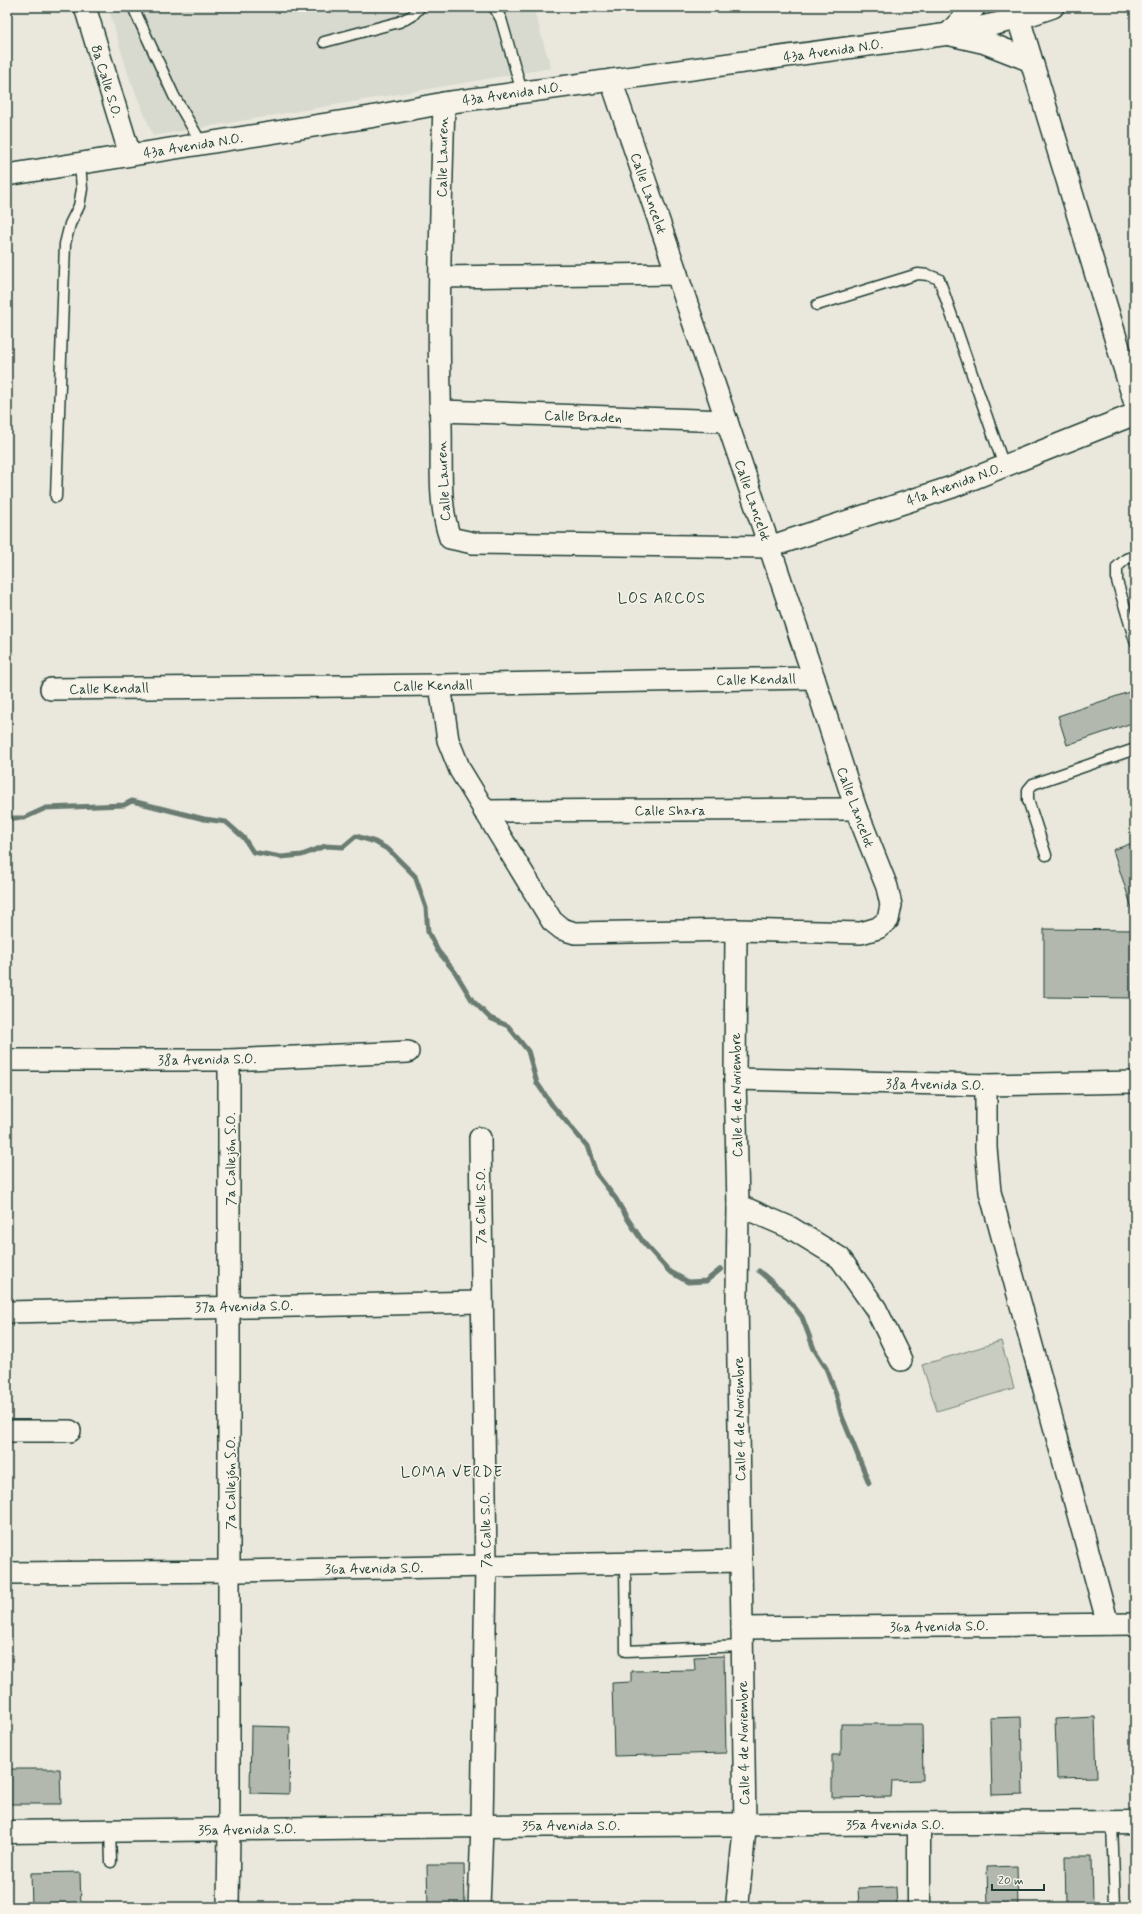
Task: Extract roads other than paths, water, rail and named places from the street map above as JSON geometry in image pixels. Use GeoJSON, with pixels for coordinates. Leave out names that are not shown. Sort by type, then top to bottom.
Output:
{"type":"FeatureCollection","features":[{"type":"Feature","properties":{"kind":"main road"},"geometry":{"type":"LineString","coordinates":[[974,7],[950,34],[984,42],[1030,60]]}},
{"type":"Feature","properties":{"kind":"main road"},"geometry":{"type":"LineString","coordinates":[[1017,13],[1030,60],[1135,402]]}},
{"type":"Feature","properties":{"kind":"main road","name":"35a Avenida S.O."},"geometry":{"type":"LineString","coordinates":[[7,1832],[482,1826],[1135,1822]]}},
{"type":"Feature","properties":{"kind":"main road","name":"Calle 4 de Noviembre"},"geometry":{"type":"LineString","coordinates":[[737,1907],[744,1824]]}},
{"type":"Feature","properties":{"kind":"main road"},"geometry":{"type":"LineString","coordinates":[[919,1824],[919,1907]]}},
{"type":"Feature","properties":{"kind":"street","name":"8a Calle S.O."},"geometry":{"type":"LineString","coordinates":[[85,7],[130,155]]}},
{"type":"Feature","properties":{"kind":"street","name":"43a Avenida N.O."},"geometry":{"type":"LineString","coordinates":[[7,175],[370,117],[444,103],[950,34],[1017,13],[1053,7]]}},
{"type":"Feature","properties":{"kind":"street","name":"Calle Lancelot"},"geometry":{"type":"LineString","coordinates":[[611,80],[814,678],[856,809],[887,887],[891,905],[888,920],[878,928],[861,933],[736,930]]}},
{"type":"Feature","properties":{"kind":"street","name":"Calle Lauren"},"geometry":{"type":"LineString","coordinates":[[444,103],[440,277],[440,411],[444,520],[450,538],[473,543],[769,546]]}},
{"type":"Feature","properties":{"kind":"street"},"geometry":{"type":"LineString","coordinates":[[440,277],[677,274]]}},
{"type":"Feature","properties":{"kind":"street","name":"Calle Braden"},"geometry":{"type":"LineString","coordinates":[[440,411],[727,422]]}},
{"type":"Feature","properties":{"kind":"street","name":"41a Avenida N.O."},"geometry":{"type":"LineString","coordinates":[[769,546],[952,487],[1135,414]]}},
{"type":"Feature","properties":{"kind":"street","name":"Calle Kendall"},"geometry":{"type":"LineString","coordinates":[[51,689],[440,685],[814,678]]}},
{"type":"Feature","properties":{"kind":"street"},"geometry":{"type":"LineString","coordinates":[[440,685],[448,740],[460,770],[552,921],[562,930],[574,933],[736,930]]}},
{"type":"Feature","properties":{"kind":"street","name":"Calle Shara"},"geometry":{"type":"LineString","coordinates":[[484,811],[856,809]]}},
{"type":"Feature","properties":{"kind":"street","name":"Calle 4 de Noviembre"},"geometry":{"type":"LineString","coordinates":[[736,930],[734,1079],[738,1204],[737,1296],[744,1824]]}},
{"type":"Feature","properties":{"kind":"street","name":"38a Avenida S.O."},"geometry":{"type":"LineString","coordinates":[[7,1060],[230,1060],[408,1052]]}},
{"type":"Feature","properties":{"kind":"street","name":"7a Callejón S.O."},"geometry":{"type":"LineString","coordinates":[[228,1907],[230,1571],[230,1060]]}},
{"type":"Feature","properties":{"kind":"street","name":"38a Avenida S.O."},"geometry":{"type":"LineString","coordinates":[[734,1079],[986,1085],[1135,1082]]}},
{"type":"Feature","properties":{"kind":"street"},"geometry":{"type":"LineString","coordinates":[[986,1085],[986,1148],[990,1192],[1108,1624]]}},
{"type":"Feature","properties":{"kind":"street","name":"7a Calle S.O."},"geometry":{"type":"LineString","coordinates":[[479,1907],[482,1826],[486,1565],[481,1302],[480,1138]]}},
{"type":"Feature","properties":{"kind":"street"},"geometry":{"type":"LineString","coordinates":[[738,1204],[791,1228],[840,1258],[876,1309],[901,1360]]}},
{"type":"Feature","properties":{"kind":"street","name":"37a Avenida S.O."},"geometry":{"type":"LineString","coordinates":[[7,1312],[230,1306],[481,1302]]}},
{"type":"Feature","properties":{"kind":"street"},"geometry":{"type":"LineString","coordinates":[[7,1431],[70,1431]]}},
{"type":"Feature","properties":{"kind":"street","name":"36a Avenida S.O."},"geometry":{"type":"LineString","coordinates":[[7,1573],[230,1571],[625,1562],[741,1561]]}},
{"type":"Feature","properties":{"kind":"street","name":"36a Avenida S.O."},"geometry":{"type":"LineString","coordinates":[[742,1637],[1135,1624]]}},
{"type":"Feature","properties":{"kind":"lane"},"geometry":{"type":"LineString","coordinates":[[133,7],[174,96],[202,144]]}},
{"type":"Feature","properties":{"kind":"lane"},"geometry":{"type":"LineString","coordinates":[[324,42],[400,22],[412,16],[420,7]]}},
{"type":"Feature","properties":{"kind":"lane"},"geometry":{"type":"LineString","coordinates":[[494,7],[501,19],[522,92]]}},
{"type":"Feature","properties":{"kind":"lane"},"geometry":{"type":"LineString","coordinates":[[56,497],[65,244],[70,224],[79,206],[82,189],[80,163]]}},
{"type":"Feature","properties":{"kind":"lane"},"geometry":{"type":"LineString","coordinates":[[817,305],[918,274],[928,274],[939,279],[1004,466]]}},
{"type":"Feature","properties":{"kind":"lane"},"geometry":{"type":"LineString","coordinates":[[1135,556],[1126,559],[1117,568],[1117,581],[1135,641]]}},
{"type":"Feature","properties":{"kind":"lane"},"geometry":{"type":"LineString","coordinates":[[1046,856],[1028,800],[1028,790],[1033,784],[1135,749]]}},
{"type":"Feature","properties":{"kind":"lane"},"geometry":{"type":"LineString","coordinates":[[625,1562],[626,1650],[742,1637]]}},
{"type":"Feature","properties":{"kind":"lane"},"geometry":{"type":"LineString","coordinates":[[1112,1822],[1115,1907]]}},
{"type":"Feature","properties":{"kind":"lane"},"geometry":{"type":"LineString","coordinates":[[110,1831],[111,1862]]}},
{"type":"Feature","properties":{"kind":"waterway"},"geometry":{"type":"LineString","coordinates":[[7,818],[24,818],[46,808],[124,805],[132,801],[204,819],[226,822],[244,838],[253,852],[281,857],[302,855],[325,846],[343,847],[356,836],[375,842],[389,850],[415,876],[426,908],[428,932],[438,951],[455,972],[472,1000],[490,1018],[508,1026],[528,1051],[537,1083],[552,1105],[587,1146],[596,1173],[616,1199],[643,1242],[669,1271],[688,1282],[706,1281],[721,1269]]}},
{"type":"Feature","properties":{"kind":"waterway"},"geometry":{"type":"LineString","coordinates":[[759,1271],[782,1291],[802,1317],[814,1349],[826,1368],[836,1394],[841,1414],[869,1483]]}},
{"type":"Feature","properties":{"kind":"district","name":"LOS ARCOS"},"geometry":{"type":"Point","coordinates":[662,598]}},
{"type":"Feature","properties":{"kind":"district","name":"LOMA VERDE"},"geometry":{"type":"Point","coordinates":[452,1472]}}]}
